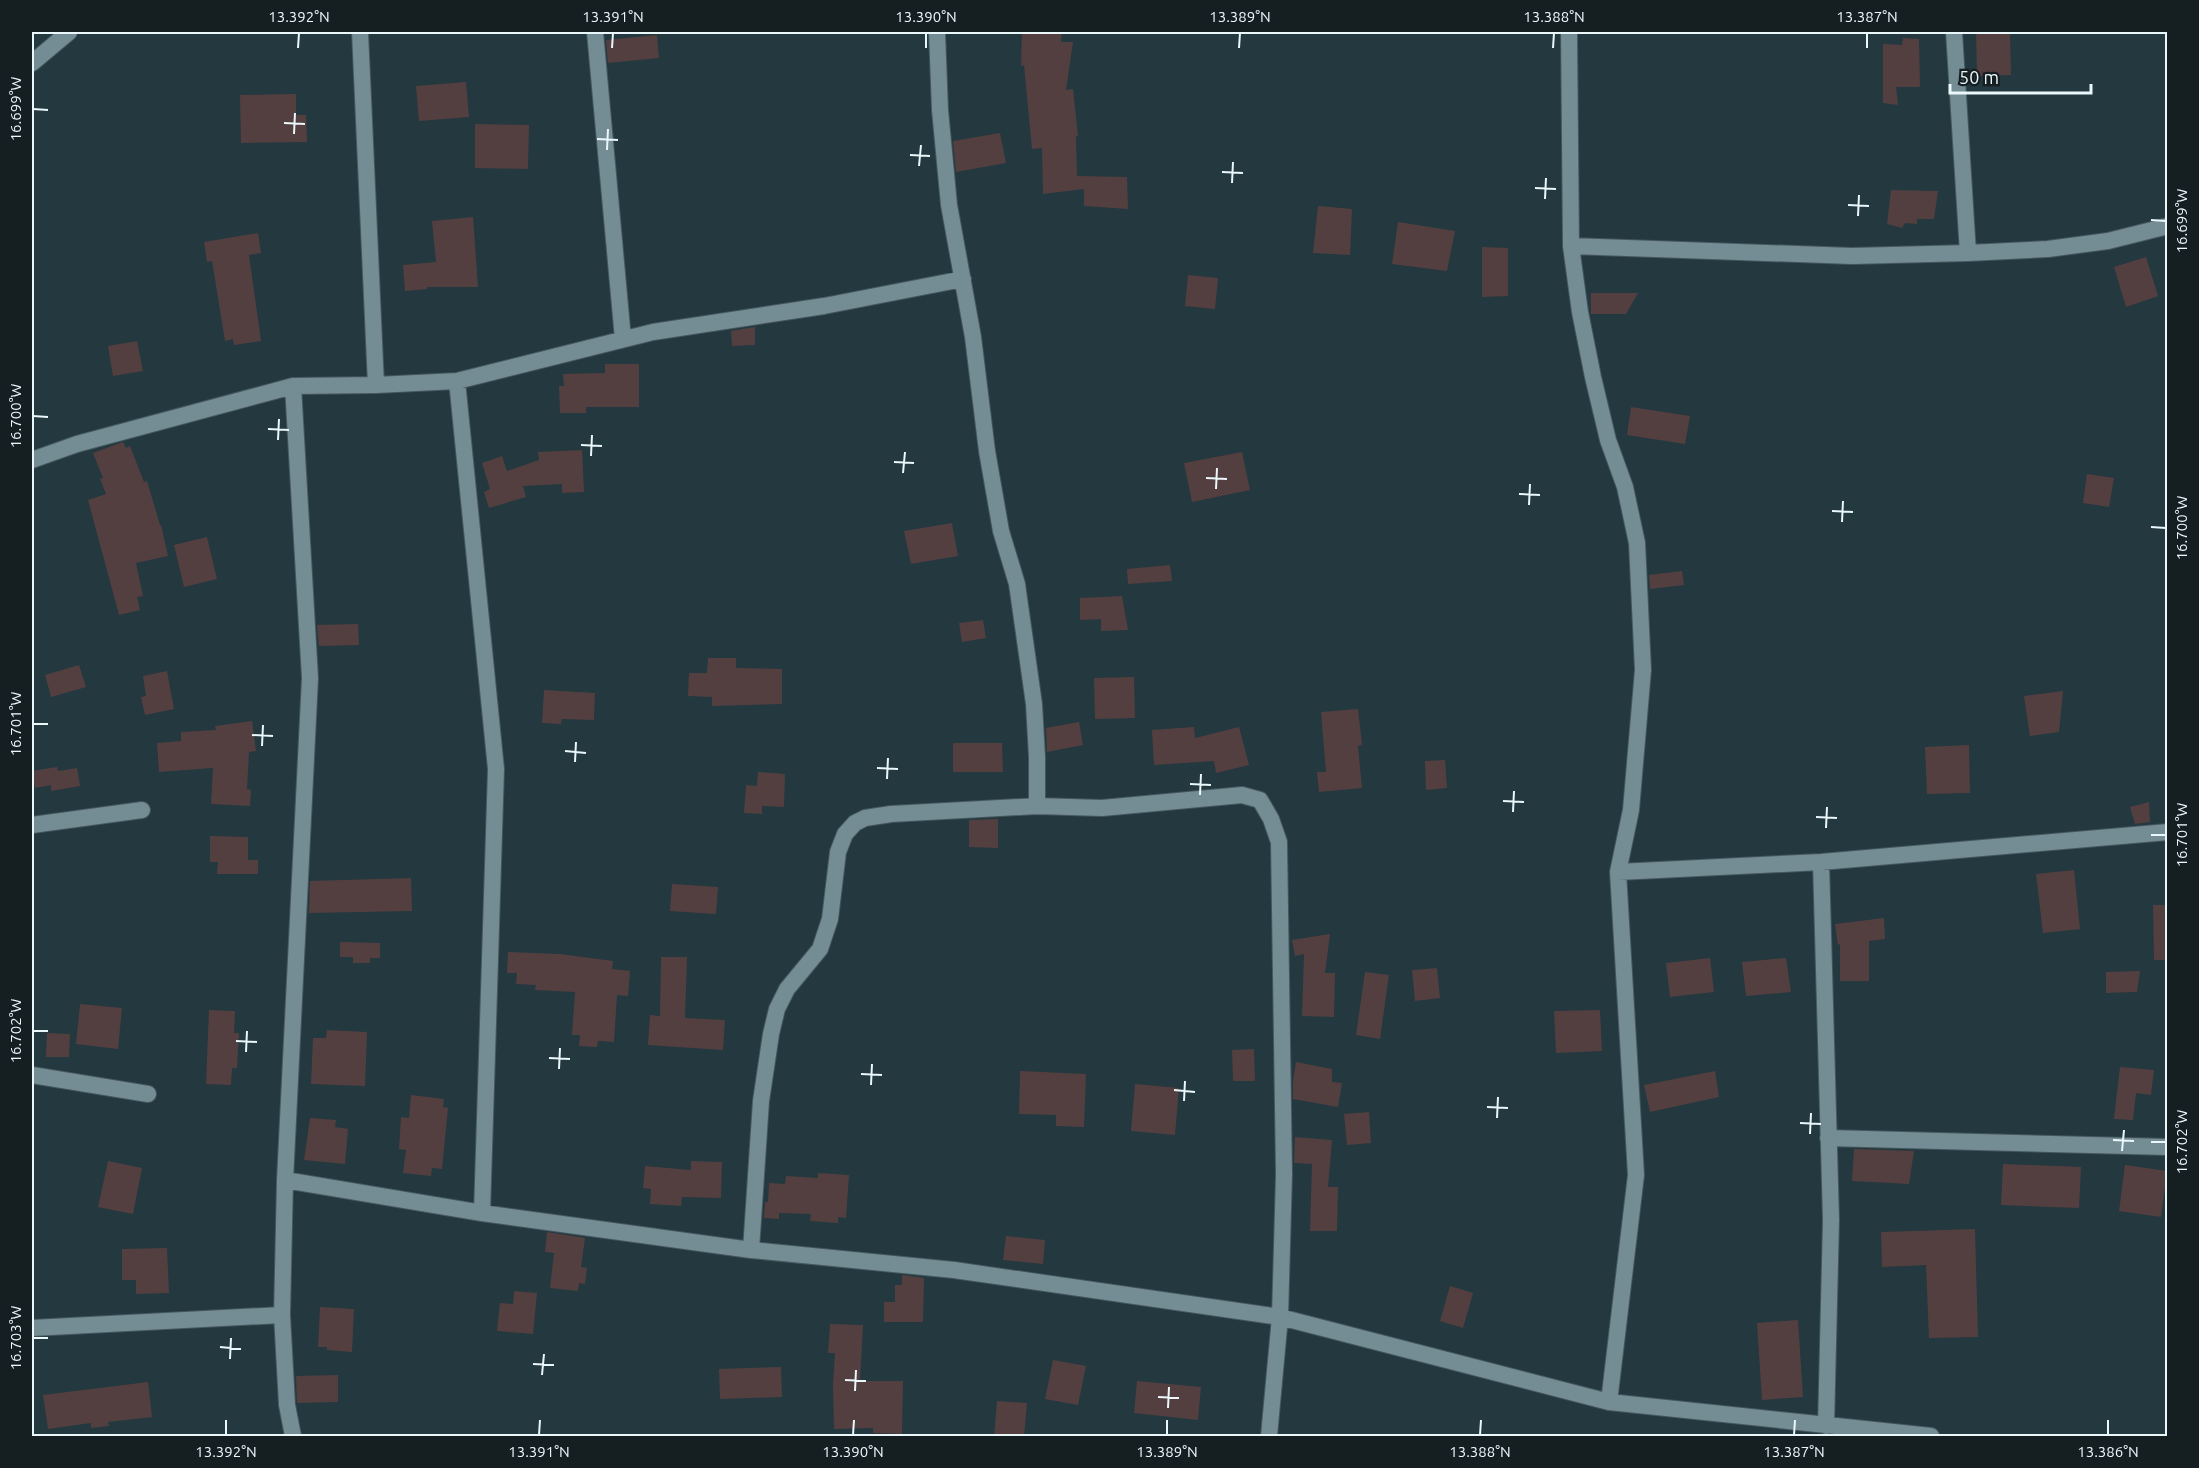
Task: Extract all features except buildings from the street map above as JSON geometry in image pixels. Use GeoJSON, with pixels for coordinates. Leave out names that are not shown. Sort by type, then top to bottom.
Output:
{"type":"FeatureCollection","features":[{"type":"Feature","properties":{"kind":"street"},"geometry":{"type":"LineString","coordinates":[[32,63],[69,32]]}},
{"type":"Feature","properties":{"kind":"street"},"geometry":{"type":"LineString","coordinates":[[360,32],[376,385]]}},
{"type":"Feature","properties":{"kind":"street"},"geometry":{"type":"LineString","coordinates":[[595,32],[622,339]]}},
{"type":"Feature","properties":{"kind":"street"},"geometry":{"type":"LineString","coordinates":[[937,32],[940,110],[948,205],[963,279],[1001,531],[1017,584],[1034,704],[1038,758],[1037,806]]}},
{"type":"Feature","properties":{"kind":"street"},"geometry":{"type":"LineString","coordinates":[[1569,32],[1572,246],[1580,312],[1593,377],[1608,440],[1625,487],[1637,543],[1643,670],[1631,810],[1618,872],[1636,1175],[1609,1402]]}},
{"type":"Feature","properties":{"kind":"street"},"geometry":{"type":"LineString","coordinates":[[1954,32],[1968,253]]}},
{"type":"Feature","properties":{"kind":"street"},"geometry":{"type":"LineString","coordinates":[[1572,246],[1852,256],[1968,253],[2048,249],[2108,241],[2168,226]]}},
{"type":"Feature","properties":{"kind":"street"},"geometry":{"type":"LineString","coordinates":[[32,460],[77,444],[293,386],[457,381],[653,332],[824,306],[963,279]]}},
{"type":"Feature","properties":{"kind":"street"},"geometry":{"type":"LineString","coordinates":[[457,381],[496,769],[482,1213]]}},
{"type":"Feature","properties":{"kind":"street"},"geometry":{"type":"LineString","coordinates":[[292,1437],[286,1405],[282,1315],[285,1180],[310,678],[293,386]]}},
{"type":"Feature","properties":{"kind":"street"},"geometry":{"type":"LineString","coordinates":[[751,1250],[761,1101],[777,1009],[787,989],[820,949],[830,919],[838,852],[845,834],[855,823],[865,818],[891,814],[1037,806],[1102,807],[1242,795],[1260,800],[1271,819],[1279,842],[1284,1174],[1280,1317],[1269,1437]]}},
{"type":"Feature","properties":{"kind":"street"},"geometry":{"type":"LineString","coordinates":[[32,825],[142,810]]}},
{"type":"Feature","properties":{"kind":"street"},"geometry":{"type":"LineString","coordinates":[[1618,872],[1821,862],[2168,832]]}},
{"type":"Feature","properties":{"kind":"street"},"geometry":{"type":"LineString","coordinates":[[1821,862],[1831,1220],[1826,1426]]}},
{"type":"Feature","properties":{"kind":"street"},"geometry":{"type":"LineString","coordinates":[[32,1075],[148,1094]]}},
{"type":"Feature","properties":{"kind":"street"},"geometry":{"type":"LineString","coordinates":[[1828,1138],[2168,1147]]}},
{"type":"Feature","properties":{"kind":"street"},"geometry":{"type":"LineString","coordinates":[[285,1180],[482,1213],[751,1250],[954,1270],[1280,1317],[1609,1402],[1931,1437]]}},
{"type":"Feature","properties":{"kind":"street"},"geometry":{"type":"LineString","coordinates":[[32,1328],[282,1315]]}}]}
